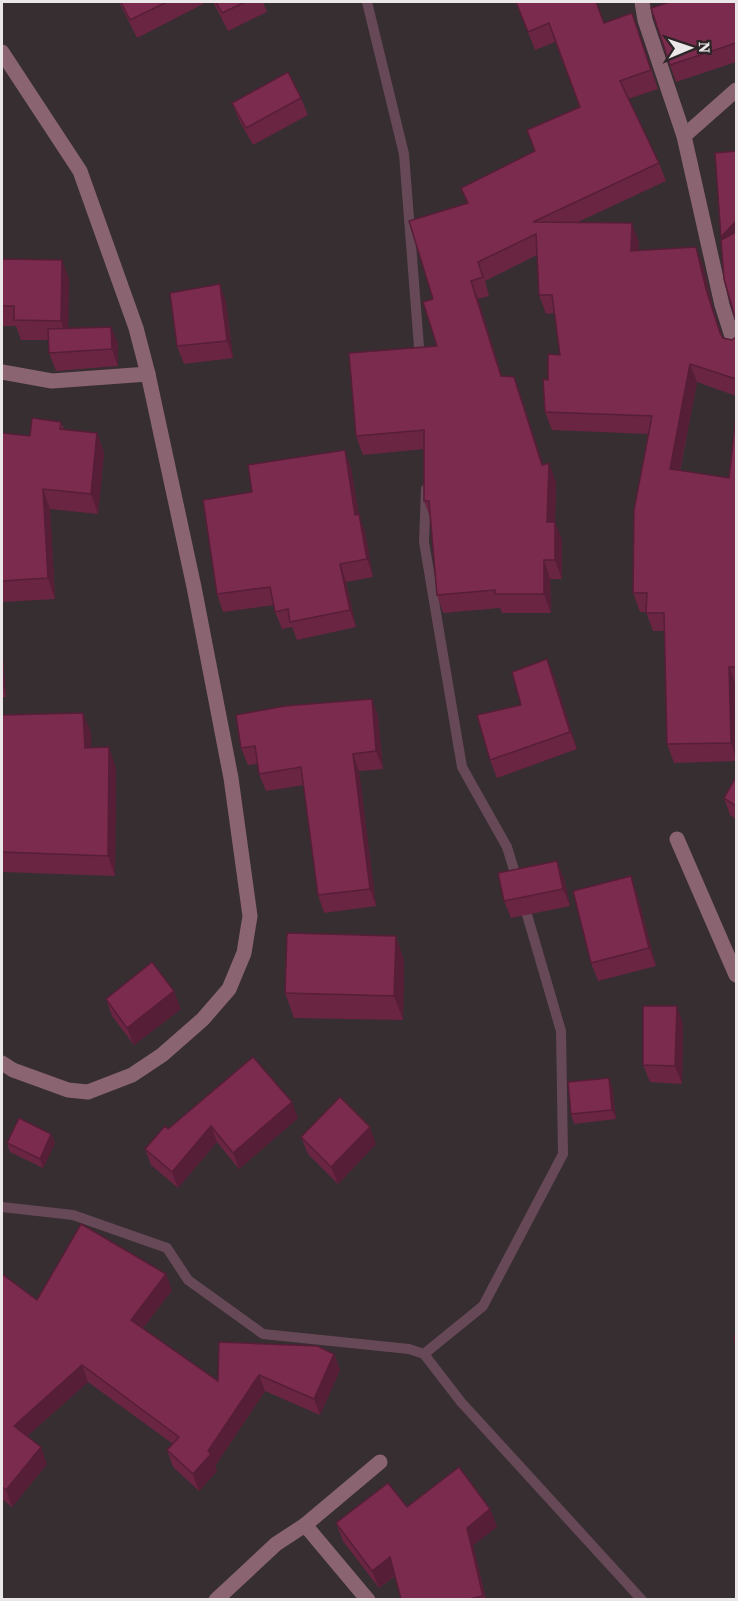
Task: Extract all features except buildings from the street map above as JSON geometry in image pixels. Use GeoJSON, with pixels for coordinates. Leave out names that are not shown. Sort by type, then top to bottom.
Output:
{"type":"FeatureCollection","features":[{"type":"Feature","properties":{"kind":"street"},"geometry":{"type":"LineString","coordinates":[[642,2],[645,20],[684,136],[722,305],[736,349]]}},
{"type":"Feature","properties":{"kind":"street"},"geometry":{"type":"LineString","coordinates":[[2,52],[80,171],[136,328],[194,587],[231,778],[250,916],[244,953],[229,989],[203,1019],[162,1055],[132,1076],[88,1092],[68,1090],[13,1070],[2,1063]]}},
{"type":"Feature","properties":{"kind":"street"},"geometry":{"type":"LineString","coordinates":[[684,136],[736,90]]}},
{"type":"Feature","properties":{"kind":"street"},"geometry":{"type":"LineString","coordinates":[[2,372],[52,381],[148,374]]}},
{"type":"Feature","properties":{"kind":"street"},"geometry":{"type":"LineString","coordinates":[[677,840],[736,975]]}},
{"type":"Feature","properties":{"kind":"street"},"geometry":{"type":"LineString","coordinates":[[216,1599],[276,1544],[305,1525],[380,1462]]}},
{"type":"Feature","properties":{"kind":"street"},"geometry":{"type":"LineString","coordinates":[[305,1525],[368,1599]]}},
{"type":"Feature","properties":{"kind":"waterway"},"geometry":{"type":"LineString","coordinates":[[367,2],[404,154],[420,360]]}},
{"type":"Feature","properties":{"kind":"waterway"},"geometry":{"type":"LineString","coordinates":[[426,489],[424,542],[462,767],[507,847],[518,883]]}},
{"type":"Feature","properties":{"kind":"waterway"},"geometry":{"type":"LineString","coordinates":[[424,1354],[483,1306],[563,1154],[561,1031],[523,901]]}},
{"type":"Feature","properties":{"kind":"waterway"},"geometry":{"type":"LineString","coordinates":[[2,1207],[73,1215],[167,1248],[188,1280],[263,1334],[409,1349],[424,1354],[461,1402],[642,1600]]}}]}
